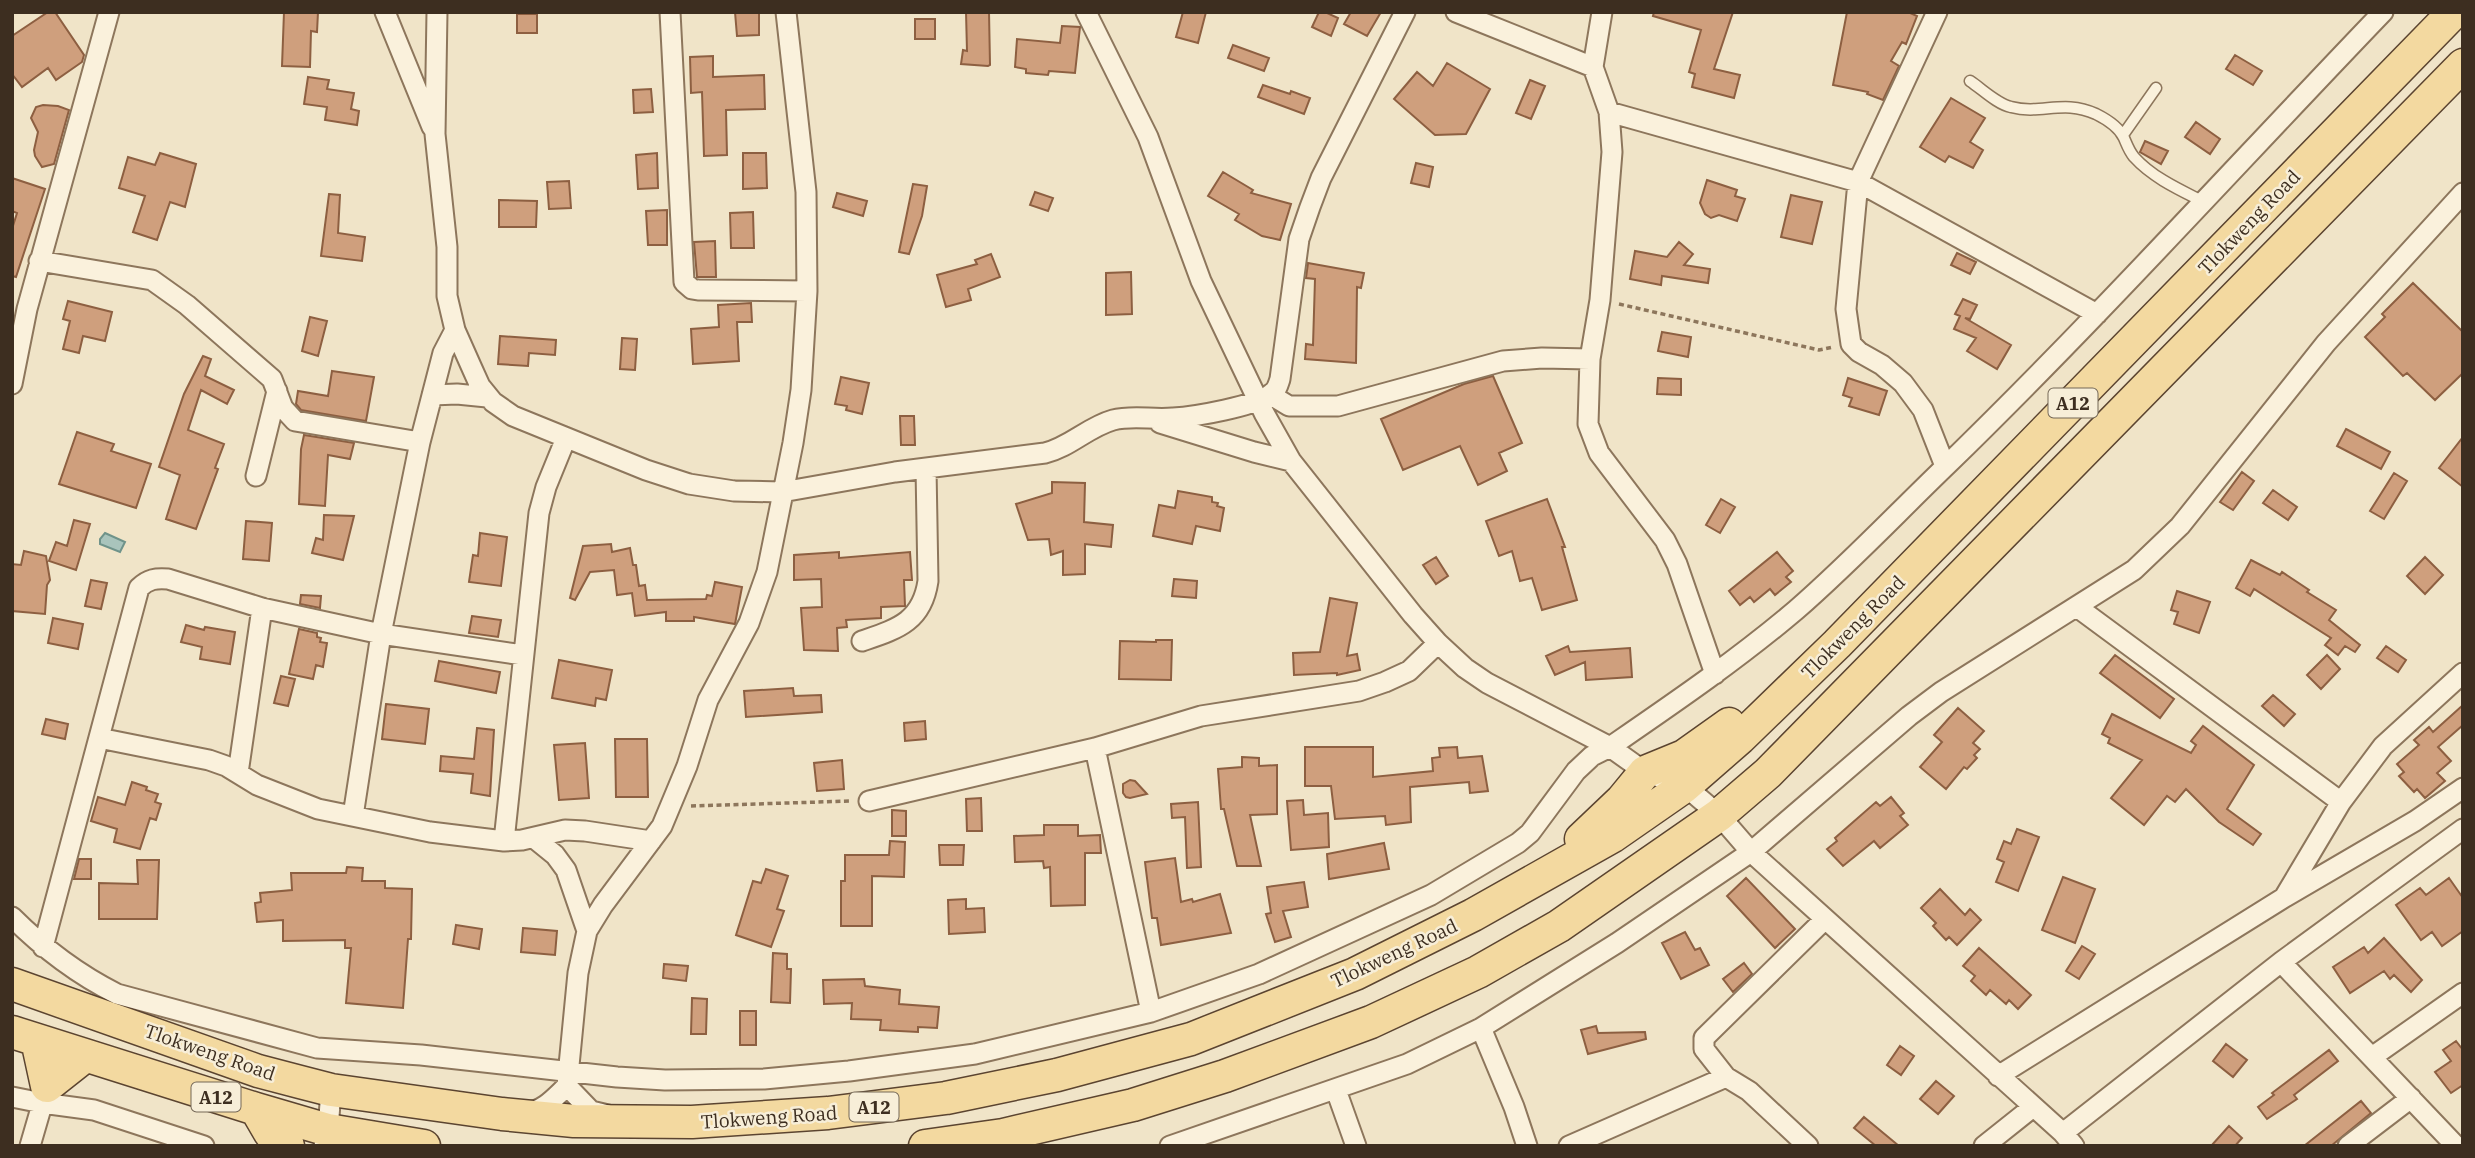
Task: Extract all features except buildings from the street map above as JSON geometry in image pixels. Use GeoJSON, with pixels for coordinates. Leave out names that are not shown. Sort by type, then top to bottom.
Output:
{"type":"FeatureCollection","features":[{"type":"Feature","properties":{"kind":"main road","name":"Tlokweng Road"},"geometry":{"type":"LineString","coordinates":[[19,982],[258,1071],[331,1090],[502,1114],[574,1121],[692,1122],[828,1113],[946,1098],[1057,1075],[1191,1039],[1355,974],[1473,915],[1613,836],[1685,786],[1740,738],[1819,662],[2454,12]]}},
{"type":"Feature","properties":{"kind":"main road","name":"A12"},"geometry":{"type":"LineString","coordinates":[[925,1146],[1003,1135],[1133,1105],[1225,1076],[1371,1022],[1478,972],[1559,926],[1719,815],[1768,773],[2463,65]]}},
{"type":"Feature","properties":{"kind":"main road"},"geometry":{"type":"LineString","coordinates":[[1548,872],[1565,852],[1616,806],[1645,772],[1684,756],[1765,700],[1791,686],[1819,662]]}},
{"type":"Feature","properties":{"kind":"main road","name":"Tlokweng Road"},"geometry":{"type":"LineString","coordinates":[[24,1036],[256,1109],[326,1138],[424,1146]]}},
{"type":"Feature","properties":{"kind":"main road"},"geometry":{"type":"LineString","coordinates":[[24,1036],[44,1095],[85,1056]]}},
{"type":"Feature","properties":{"kind":"main road"},"geometry":{"type":"LineString","coordinates":[[256,1109],[271,1133],[288,1146]]}},
{"type":"Feature","properties":{"kind":"street"},"geometry":{"type":"LineString","coordinates":[[12,384],[16,333],[39,261],[108,12]]}},
{"type":"Feature","properties":{"kind":"street"},"geometry":{"type":"LineString","coordinates":[[384,12],[435,134]]}},
{"type":"Feature","properties":{"kind":"street"},"geometry":{"type":"LineString","coordinates":[[437,12],[435,134],[447,247],[447,296],[455,330],[475,376],[488,397],[513,416],[646,470],[689,484],[734,491],[782,492],[926,468],[1045,453],[1068,445],[1112,420],[1193,416],[1264,398],[1276,389],[1280,379],[1299,239],[1321,177],[1405,12]]}},
{"type":"Feature","properties":{"kind":"street"},"geometry":{"type":"LineString","coordinates":[[670,12],[684,282],[692,289],[698,290],[807,291]]}},
{"type":"Feature","properties":{"kind":"street"},"geometry":{"type":"LineString","coordinates":[[630,1122],[591,1111],[569,1079],[578,973],[587,932],[603,905],[651,841],[671,807],[708,700],[750,623],[767,572],[801,390],[807,291],[806,192],[786,12]]}},
{"type":"Feature","properties":{"kind":"street"},"geometry":{"type":"LineString","coordinates":[[1086,12],[1148,137],[1201,281],[1264,398],[1292,461],[1413,615],[1465,668],[1487,683],[1610,747],[1645,772],[1685,786],[1719,815],[1751,852],[2068,1139],[2281,962],[2463,829]]}},
{"type":"Feature","properties":{"kind":"street"},"geometry":{"type":"LineString","coordinates":[[1456,12],[1593,67]]}},
{"type":"Feature","properties":{"kind":"street"},"geometry":{"type":"LineString","coordinates":[[1602,12],[1593,67],[1609,112],[1612,152],[1600,300],[1590,359],[1588,408],[1591,435],[1599,453],[1665,540],[1715,674]]}},
{"type":"Feature","properties":{"kind":"street"},"geometry":{"type":"LineString","coordinates":[[1937,12],[1858,182],[1846,309],[1851,344],[1858,352],[1882,365],[1903,383],[1923,410],[1945,466]]}},
{"type":"Feature","properties":{"kind":"street"},"geometry":{"type":"LineString","coordinates":[[12,917],[43,947],[90,981],[117,994],[317,1048],[421,1055],[569,1079],[764,1079],[975,1054],[1151,1012],[1259,974],[1431,895],[1518,843],[1530,834],[1576,771],[1592,755],[1610,747],[1715,674],[1825,584],[2097,314],[2383,12]]}},
{"type":"Feature","properties":{"kind":"street"},"geometry":{"type":"LineString","coordinates":[[1609,112],[1858,182],[2097,314]]}},
{"type":"Feature","properties":{"kind":"street"},"geometry":{"type":"LineString","coordinates":[[1170,1146],[1407,1064],[1481,1028],[1617,943],[1751,852],[1941,692],[2134,570],[2180,526],[2326,343],[2463,192]]}},
{"type":"Feature","properties":{"kind":"street"},"geometry":{"type":"LineString","coordinates":[[39,261],[152,280],[187,305],[272,379],[283,408],[295,421],[420,442]]}},
{"type":"Feature","properties":{"kind":"street"},"geometry":{"type":"LineString","coordinates":[[353,816],[381,634],[420,442],[443,353],[455,330]]}},
{"type":"Feature","properties":{"kind":"street"},"geometry":{"type":"LineString","coordinates":[[1264,398],[1289,406],[1338,406],[1503,361],[1542,358],[1590,359]]}},
{"type":"Feature","properties":{"kind":"street"},"geometry":{"type":"LineString","coordinates":[[256,477],[278,390]]}},
{"type":"Feature","properties":{"kind":"street"},"geometry":{"type":"LineString","coordinates":[[432,396],[457,394],[488,397]]}},
{"type":"Feature","properties":{"kind":"street"},"geometry":{"type":"LineString","coordinates":[[1149,419],[1242,449],[1292,461]]}},
{"type":"Feature","properties":{"kind":"street"},"geometry":{"type":"LineString","coordinates":[[504,841],[538,513],[566,438]]}},
{"type":"Feature","properties":{"kind":"street"},"geometry":{"type":"LineString","coordinates":[[862,641],[893,631],[920,609],[926,596],[926,468]]}},
{"type":"Feature","properties":{"kind":"street"},"geometry":{"type":"LineString","coordinates":[[43,947],[139,588],[146,582],[168,579],[262,608],[381,634],[523,655]]}},
{"type":"Feature","properties":{"kind":"street"},"geometry":{"type":"LineString","coordinates":[[2077,607],[2341,802]]}},
{"type":"Feature","properties":{"kind":"street"},"geometry":{"type":"LineString","coordinates":[[238,773],[262,608]]}},
{"type":"Feature","properties":{"kind":"street"},"geometry":{"type":"LineString","coordinates":[[869,802],[1095,748],[1201,716],[1359,691],[1409,671],[1438,643]]}},
{"type":"Feature","properties":{"kind":"street"},"geometry":{"type":"LineString","coordinates":[[2285,897],[2341,802],[2383,746],[2463,674]]}},
{"type":"Feature","properties":{"kind":"street"},"geometry":{"type":"LineString","coordinates":[[99,738],[226,766],[247,780],[318,809],[430,832],[504,841],[534,838],[565,830],[651,841]]}},
{"type":"Feature","properties":{"kind":"street"},"geometry":{"type":"LineString","coordinates":[[1095,748],[1151,1012]]}},
{"type":"Feature","properties":{"kind":"street"},"geometry":{"type":"LineString","coordinates":[[1997,1076],[2285,897],[2415,821],[2463,788]]}},
{"type":"Feature","properties":{"kind":"street"},"geometry":{"type":"LineString","coordinates":[[534,838],[555,855],[566,870],[587,932]]}},
{"type":"Feature","properties":{"kind":"street"},"geometry":{"type":"LineString","coordinates":[[1808,1146],[1749,1091],[1726,1076],[1704,1049],[1704,1038],[1825,919]]}},
{"type":"Feature","properties":{"kind":"street"},"geometry":{"type":"LineString","coordinates":[[2281,962],[2456,1146]]}},
{"type":"Feature","properties":{"kind":"street"},"geometry":{"type":"LineString","coordinates":[[2372,1057],[2463,993]]}},
{"type":"Feature","properties":{"kind":"street"},"geometry":{"type":"LineString","coordinates":[[1481,1028],[1527,1146]]}},
{"type":"Feature","properties":{"kind":"street"},"geometry":{"type":"LineString","coordinates":[[1569,1146],[1726,1076]]}},
{"type":"Feature","properties":{"kind":"street"},"geometry":{"type":"LineString","coordinates":[[502,1114],[536,1111],[569,1079]]}},
{"type":"Feature","properties":{"kind":"street"},"geometry":{"type":"LineString","coordinates":[[326,1138],[331,1090]]}},
{"type":"Feature","properties":{"kind":"street"},"geometry":{"type":"LineString","coordinates":[[1336,1090],[1356,1146]]}},
{"type":"Feature","properties":{"kind":"street"},"geometry":{"type":"LineString","coordinates":[[12,1097],[44,1095],[204,1146]]}},
{"type":"Feature","properties":{"kind":"street"},"geometry":{"type":"LineString","coordinates":[[30,1146],[44,1095]]}},
{"type":"Feature","properties":{"kind":"street"},"geometry":{"type":"LineString","coordinates":[[2348,1146],[2411,1098]]}},
{"type":"Feature","properties":{"kind":"street"},"geometry":{"type":"LineString","coordinates":[[1984,1146],[2033,1107]]}},
{"type":"Feature","properties":{"kind":"lane"},"geometry":{"type":"LineString","coordinates":[[1970,81],[2007,107],[2034,110],[2051,106],[2073,106],[2110,122],[2123,135],[2126,146],[2145,167],[2162,180],[2202,201]]}},
{"type":"Feature","properties":{"kind":"lane"},"geometry":{"type":"LineString","coordinates":[[2123,135],[2156,88]]}},
{"type":"Feature","properties":{"kind":"path"},"geometry":{"type":"LineString","coordinates":[[1600,300],[1819,350],[1851,344]]}},
{"type":"Feature","properties":{"kind":"path"},"geometry":{"type":"LineString","coordinates":[[671,807],[869,802]]}},
{"type":"Feature","properties":{"kind":"water"},"geometry":{"type":"Polygon","coordinates":[[[105,533],[125,542],[120,552],[100,544],[105,533]]]}}]}
